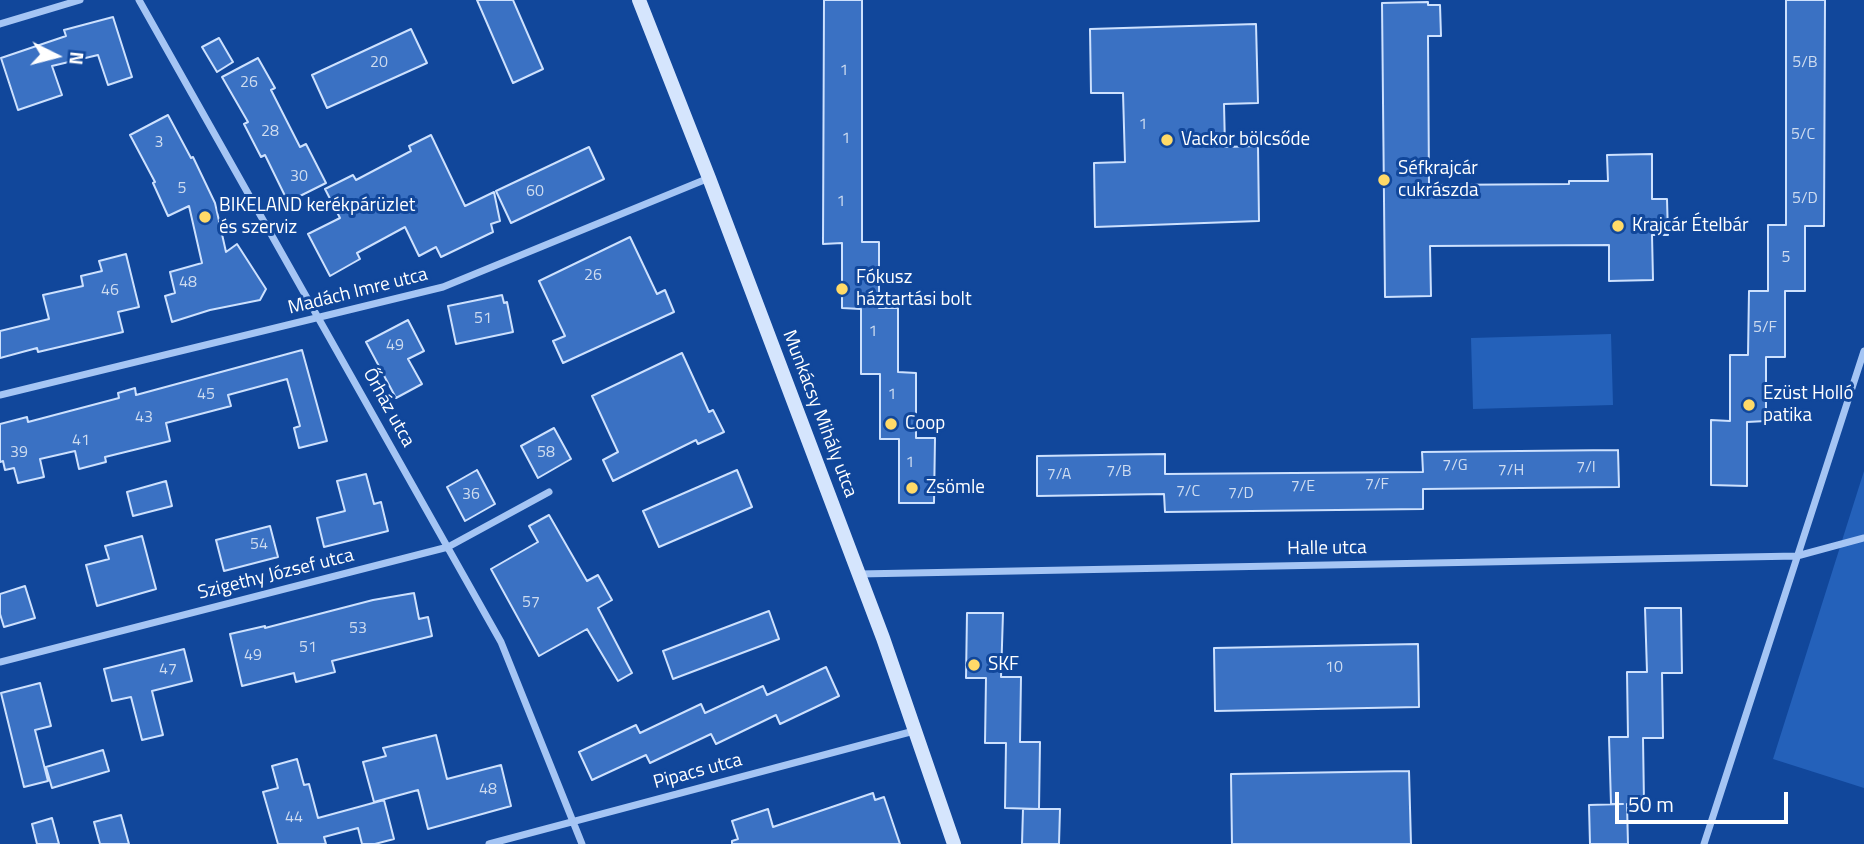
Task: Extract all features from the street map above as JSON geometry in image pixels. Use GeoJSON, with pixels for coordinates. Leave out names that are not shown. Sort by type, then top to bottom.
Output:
{"type":"FeatureCollection","features":[{"type":"Feature","properties":{"kind":"street"},"geometry":{"type":"LineString","coordinates":[[0,24],[80,0]]}},
{"type":"Feature","properties":{"kind":"street","name":"Őrház utca"},"geometry":{"type":"LineString","coordinates":[[139,0],[320,317],[506,653],[582,844]]}},
{"type":"Feature","properties":{"kind":"street","name":"Munkácsy Mihály utca"},"geometry":{"type":"LineString","coordinates":[[639,0],[858,574],[954,844]]}},
{"type":"Feature","properties":{"kind":"street","name":"Madách Imre utca"},"geometry":{"type":"LineString","coordinates":[[0,395],[443,288],[709,178]]}},
{"type":"Feature","properties":{"kind":"street"},"geometry":{"type":"LineString","coordinates":[[1704,844],[1864,351]]}},
{"type":"Feature","properties":{"kind":"street","name":"Szigethy József utca"},"geometry":{"type":"LineString","coordinates":[[0,662],[448,547],[549,492]]}},
{"type":"Feature","properties":{"kind":"street","name":"Halle utca"},"geometry":{"type":"LineString","coordinates":[[858,574],[1797,556],[1864,538]]}},
{"type":"Feature","properties":{"kind":"street","name":"Pipacs utca"},"geometry":{"type":"LineString","coordinates":[[489,844],[914,731]]}},
{"type":"Feature","properties":{"kind":"shaded area"},"geometry":{"type":"Polygon","coordinates":[[[1611,334],[1613,405],[1473,409],[1471,338],[1611,334]]]}},
{"type":"Feature","properties":{"kind":"shaded area"},"geometry":{"type":"Polygon","coordinates":[[[1864,471],[1864,788],[1773,759],[1864,471]]]}},
{"type":"Feature","properties":{"kind":"building"},"geometry":{"type":"Polygon","coordinates":[[[477,0],[513,0],[543,69],[513,83],[477,0]]]}},
{"type":"Feature","properties":{"kind":"building"},"geometry":{"type":"Polygon","coordinates":[[[824,0],[862,0],[862,242],[879,242],[879,308],[898,308],[898,372],[916,373],[916,438],[935,438],[934,503],[899,503],[899,439],[880,439],[880,374],[861,374],[861,309],[842,308],[842,243],[823,244],[824,0]]]}},
{"type":"Feature","properties":{"kind":"building"},"geometry":{"type":"Polygon","coordinates":[[[1786,0],[1825,0],[1824,226],[1805,226],[1805,291],[1785,291],[1785,357],[1766,357],[1766,421],[1747,422],[1747,486],[1711,485],[1711,420],[1730,421],[1730,355],[1748,355],[1749,291],[1768,291],[1768,225],[1786,225],[1786,0]]]}},
{"type":"Feature","properties":{"kind":"building"},"geometry":{"type":"Polygon","coordinates":[[[1428,2],[1428,5],[1440,5],[1441,36],[1428,36],[1429,185],[1569,184],[1569,181],[1608,181],[1607,155],[1652,154],[1652,199],[1667,199],[1668,235],[1652,235],[1653,280],[1609,281],[1609,245],[1430,246],[1431,296],[1385,297],[1382,3],[1428,2]]]}},
{"type":"Feature","properties":{"kind":"building"},"geometry":{"type":"Polygon","coordinates":[[[113,17],[132,77],[108,85],[98,55],[52,66],[62,95],[18,110],[1,58],[66,36],[64,30],[113,17]]]}},
{"type":"Feature","properties":{"kind":"building"},"geometry":{"type":"Polygon","coordinates":[[[1256,24],[1258,103],[1224,104],[1225,147],[1258,146],[1259,221],[1095,227],[1094,163],[1125,162],[1123,93],[1091,93],[1090,29],[1256,24]]]}},
{"type":"Feature","properties":{"kind":"building"},"geometry":{"type":"Polygon","coordinates":[[[411,29],[427,63],[327,108],[312,75],[411,29]]]}},
{"type":"Feature","properties":{"kind":"building"},"geometry":{"type":"Polygon","coordinates":[[[219,38],[233,62],[217,72],[202,47],[219,38]]]}},
{"type":"Feature","properties":{"kind":"building"},"geometry":{"type":"Polygon","coordinates":[[[258,58],[275,88],[271,90],[300,147],[306,144],[326,183],[288,202],[265,155],[261,157],[244,124],[248,122],[222,77],[258,58]]]}},
{"type":"Feature","properties":{"kind":"building"},"geometry":{"type":"Polygon","coordinates":[[[168,115],[191,158],[193,157],[215,203],[226,252],[237,244],[266,289],[260,300],[210,310],[172,322],[165,296],[175,293],[170,272],[202,263],[189,206],[168,216],[153,183],[155,182],[130,135],[168,115]]]}},
{"type":"Feature","properties":{"kind":"building"},"geometry":{"type":"Polygon","coordinates":[[[431,135],[465,206],[494,192],[500,221],[491,224],[493,232],[441,257],[436,247],[419,256],[405,227],[357,253],[360,259],[330,276],[308,234],[340,218],[325,189],[353,175],[356,180],[411,151],[409,146],[431,135]]]}},
{"type":"Feature","properties":{"kind":"building"},"geometry":{"type":"Polygon","coordinates":[[[589,147],[604,179],[511,223],[496,191],[589,147]]]}},
{"type":"Feature","properties":{"kind":"building"},"geometry":{"type":"Polygon","coordinates":[[[630,237],[657,294],[665,290],[674,312],[563,363],[553,341],[565,336],[539,281],[630,237]]]}},
{"type":"Feature","properties":{"kind":"building"},"geometry":{"type":"Polygon","coordinates":[[[126,254],[139,307],[118,312],[123,332],[38,352],[37,348],[0,358],[0,331],[49,319],[43,295],[83,286],[81,276],[102,271],[99,261],[126,254]]]}},
{"type":"Feature","properties":{"kind":"building"},"geometry":{"type":"Polygon","coordinates":[[[502,295],[504,303],[507,302],[513,332],[456,344],[448,306],[502,295]]]}},
{"type":"Feature","properties":{"kind":"building"},"geometry":{"type":"Polygon","coordinates":[[[408,320],[424,351],[408,359],[422,384],[396,398],[366,342],[408,320]]]}},
{"type":"Feature","properties":{"kind":"building"},"geometry":{"type":"Polygon","coordinates":[[[302,350],[327,441],[299,448],[294,428],[300,426],[287,379],[228,395],[231,406],[166,423],[170,441],[105,457],[106,462],[79,469],[75,451],[40,459],[44,477],[18,483],[14,468],[5,470],[3,461],[0,462],[0,424],[27,417],[28,422],[119,398],[118,393],[135,388],[136,395],[302,350]]]}},
{"type":"Feature","properties":{"kind":"building"},"geometry":{"type":"Polygon","coordinates":[[[682,353],[709,412],[713,410],[724,432],[698,444],[696,440],[613,481],[603,460],[618,452],[592,396],[682,353]]]}},
{"type":"Feature","properties":{"kind":"building"},"geometry":{"type":"Polygon","coordinates":[[[554,428],[571,459],[538,478],[521,446],[554,428]]]}},
{"type":"Feature","properties":{"kind":"building"},"geometry":{"type":"Polygon","coordinates":[[[1618,450],[1619,487],[1423,489],[1423,509],[1165,512],[1164,494],[1037,496],[1037,456],[1165,454],[1165,474],[1423,472],[1422,452],[1618,450]]]}},
{"type":"Feature","properties":{"kind":"building"},"geometry":{"type":"Polygon","coordinates":[[[477,470],[495,504],[465,521],[447,487],[477,470]]]}},
{"type":"Feature","properties":{"kind":"building"},"geometry":{"type":"Polygon","coordinates":[[[737,470],[752,507],[659,547],[643,511],[737,470]]]}},
{"type":"Feature","properties":{"kind":"building"},"geometry":{"type":"Polygon","coordinates":[[[366,474],[374,504],[381,502],[388,531],[324,547],[317,518],[345,511],[337,481],[366,474]]]}},
{"type":"Feature","properties":{"kind":"building"},"geometry":{"type":"Polygon","coordinates":[[[166,481],[172,506],[133,516],[127,492],[166,481]]]}},
{"type":"Feature","properties":{"kind":"building"},"geometry":{"type":"Polygon","coordinates":[[[549,515],[587,581],[598,575],[612,600],[598,608],[632,673],[618,681],[587,629],[539,656],[491,569],[538,542],[529,526],[549,515]]]}},
{"type":"Feature","properties":{"kind":"building"},"geometry":{"type":"Polygon","coordinates":[[[270,526],[278,557],[224,571],[216,540],[270,526]]]}},
{"type":"Feature","properties":{"kind":"building"},"geometry":{"type":"Polygon","coordinates":[[[142,536],[156,589],[97,606],[86,565],[109,559],[105,546],[142,536]]]}},
{"type":"Feature","properties":{"kind":"building"},"geometry":{"type":"Polygon","coordinates":[[[25,586],[35,618],[4,627],[0,614],[0,594],[25,586]]]}},
{"type":"Feature","properties":{"kind":"building"},"geometry":{"type":"Polygon","coordinates":[[[414,593],[419,619],[428,617],[432,636],[332,661],[335,672],[296,682],[294,673],[242,686],[230,634],[414,593]]]}},
{"type":"Feature","properties":{"kind":"building"},"geometry":{"type":"Polygon","coordinates":[[[1645,608],[1681,608],[1682,673],[1662,673],[1663,738],[1643,738],[1644,803],[1627,804],[1628,844],[1590,844],[1589,805],[1623,804],[1611,804],[1609,737],[1628,737],[1627,672],[1647,672],[1645,608]]]}},
{"type":"Feature","properties":{"kind":"building"},"geometry":{"type":"Polygon","coordinates":[[[769,611],[779,639],[673,679],[663,651],[769,611]]]}},
{"type":"Feature","properties":{"kind":"building"},"geometry":{"type":"Polygon","coordinates":[[[967,613],[1003,613],[1001,677],[1021,677],[1020,742],[1040,742],[1039,809],[1005,808],[1006,743],[985,743],[986,678],[966,678],[967,613]]]}},
{"type":"Feature","properties":{"kind":"building"},"geometry":{"type":"Polygon","coordinates":[[[1418,644],[1419,707],[1215,711],[1214,648],[1418,644]]]}},
{"type":"Feature","properties":{"kind":"building"},"geometry":{"type":"Polygon","coordinates":[[[184,649],[192,681],[152,691],[163,735],[142,740],[131,697],[112,701],[104,669],[184,649]]]}},
{"type":"Feature","properties":{"kind":"building"},"geometry":{"type":"Polygon","coordinates":[[[826,667],[839,696],[780,724],[776,715],[716,744],[711,734],[650,763],[646,755],[592,780],[579,752],[636,725],[640,733],[701,704],[705,713],[763,686],[767,695],[826,667]]]}},
{"type":"Feature","properties":{"kind":"building"},"geometry":{"type":"Polygon","coordinates":[[[40,683],[51,726],[35,730],[48,781],[24,787],[1,693],[40,683]]]}},
{"type":"Feature","properties":{"kind":"building"},"geometry":{"type":"Polygon","coordinates":[[[436,735],[447,779],[501,765],[511,806],[428,829],[418,790],[374,802],[363,762],[386,756],[383,748],[436,735]]]}},
{"type":"Feature","properties":{"kind":"building"},"geometry":{"type":"Polygon","coordinates":[[[103,750],[109,771],[52,788],[46,767],[103,750]]]}},
{"type":"Feature","properties":{"kind":"building"},"geometry":{"type":"Polygon","coordinates":[[[297,759],[304,785],[309,784],[318,818],[384,800],[394,839],[362,844],[358,828],[324,837],[326,844],[278,844],[263,792],[278,788],[272,766],[297,759]]]}},
{"type":"Feature","properties":{"kind":"building"},"geometry":{"type":"Polygon","coordinates":[[[1409,771],[1411,844],[1232,844],[1231,774],[1409,771]]]}},
{"type":"Feature","properties":{"kind":"building"},"geometry":{"type":"Polygon","coordinates":[[[873,793],[875,800],[884,797],[900,844],[732,844],[732,841],[738,839],[732,821],[768,809],[773,827],[873,793]]]}},
{"type":"Feature","properties":{"kind":"building"},"geometry":{"type":"Polygon","coordinates":[[[1023,809],[1060,809],[1059,844],[1022,844],[1023,809]]]}},
{"type":"Feature","properties":{"kind":"building"},"geometry":{"type":"Polygon","coordinates":[[[121,815],[129,844],[100,844],[94,822],[121,815]]]}},
{"type":"Feature","properties":{"kind":"building"},"geometry":{"type":"Polygon","coordinates":[[[52,818],[59,844],[37,844],[32,824],[52,818]]]}},
{"type":"Feature","properties":{"kind":"place","name":"Vackor bölcsőde"},"geometry":{"type":"Point","coordinates":[1167,140]}},
{"type":"Feature","properties":{"kind":"place","name":"Séfkrajcár cukrászda"},"geometry":{"type":"Point","coordinates":[1384,180]}},
{"type":"Feature","properties":{"kind":"place","name":"BIKELAND kerékpárüzlet és szerviz"},"geometry":{"type":"Point","coordinates":[205,217]}},
{"type":"Feature","properties":{"kind":"place","name":"Krajcár Ételbár"},"geometry":{"type":"Point","coordinates":[1618,226]}},
{"type":"Feature","properties":{"kind":"place","name":"Fókusz háztartási bolt"},"geometry":{"type":"Point","coordinates":[842,289]}},
{"type":"Feature","properties":{"kind":"place","name":"Ezüst Holló patika"},"geometry":{"type":"Point","coordinates":[1749,405]}},
{"type":"Feature","properties":{"kind":"place","name":"Coop"},"geometry":{"type":"Point","coordinates":[891,424]}},
{"type":"Feature","properties":{"kind":"place","name":"Zsömle"},"geometry":{"type":"Point","coordinates":[912,488]}},
{"type":"Feature","properties":{"kind":"place","name":"SKF"},"geometry":{"type":"Point","coordinates":[974,665]}}]}
